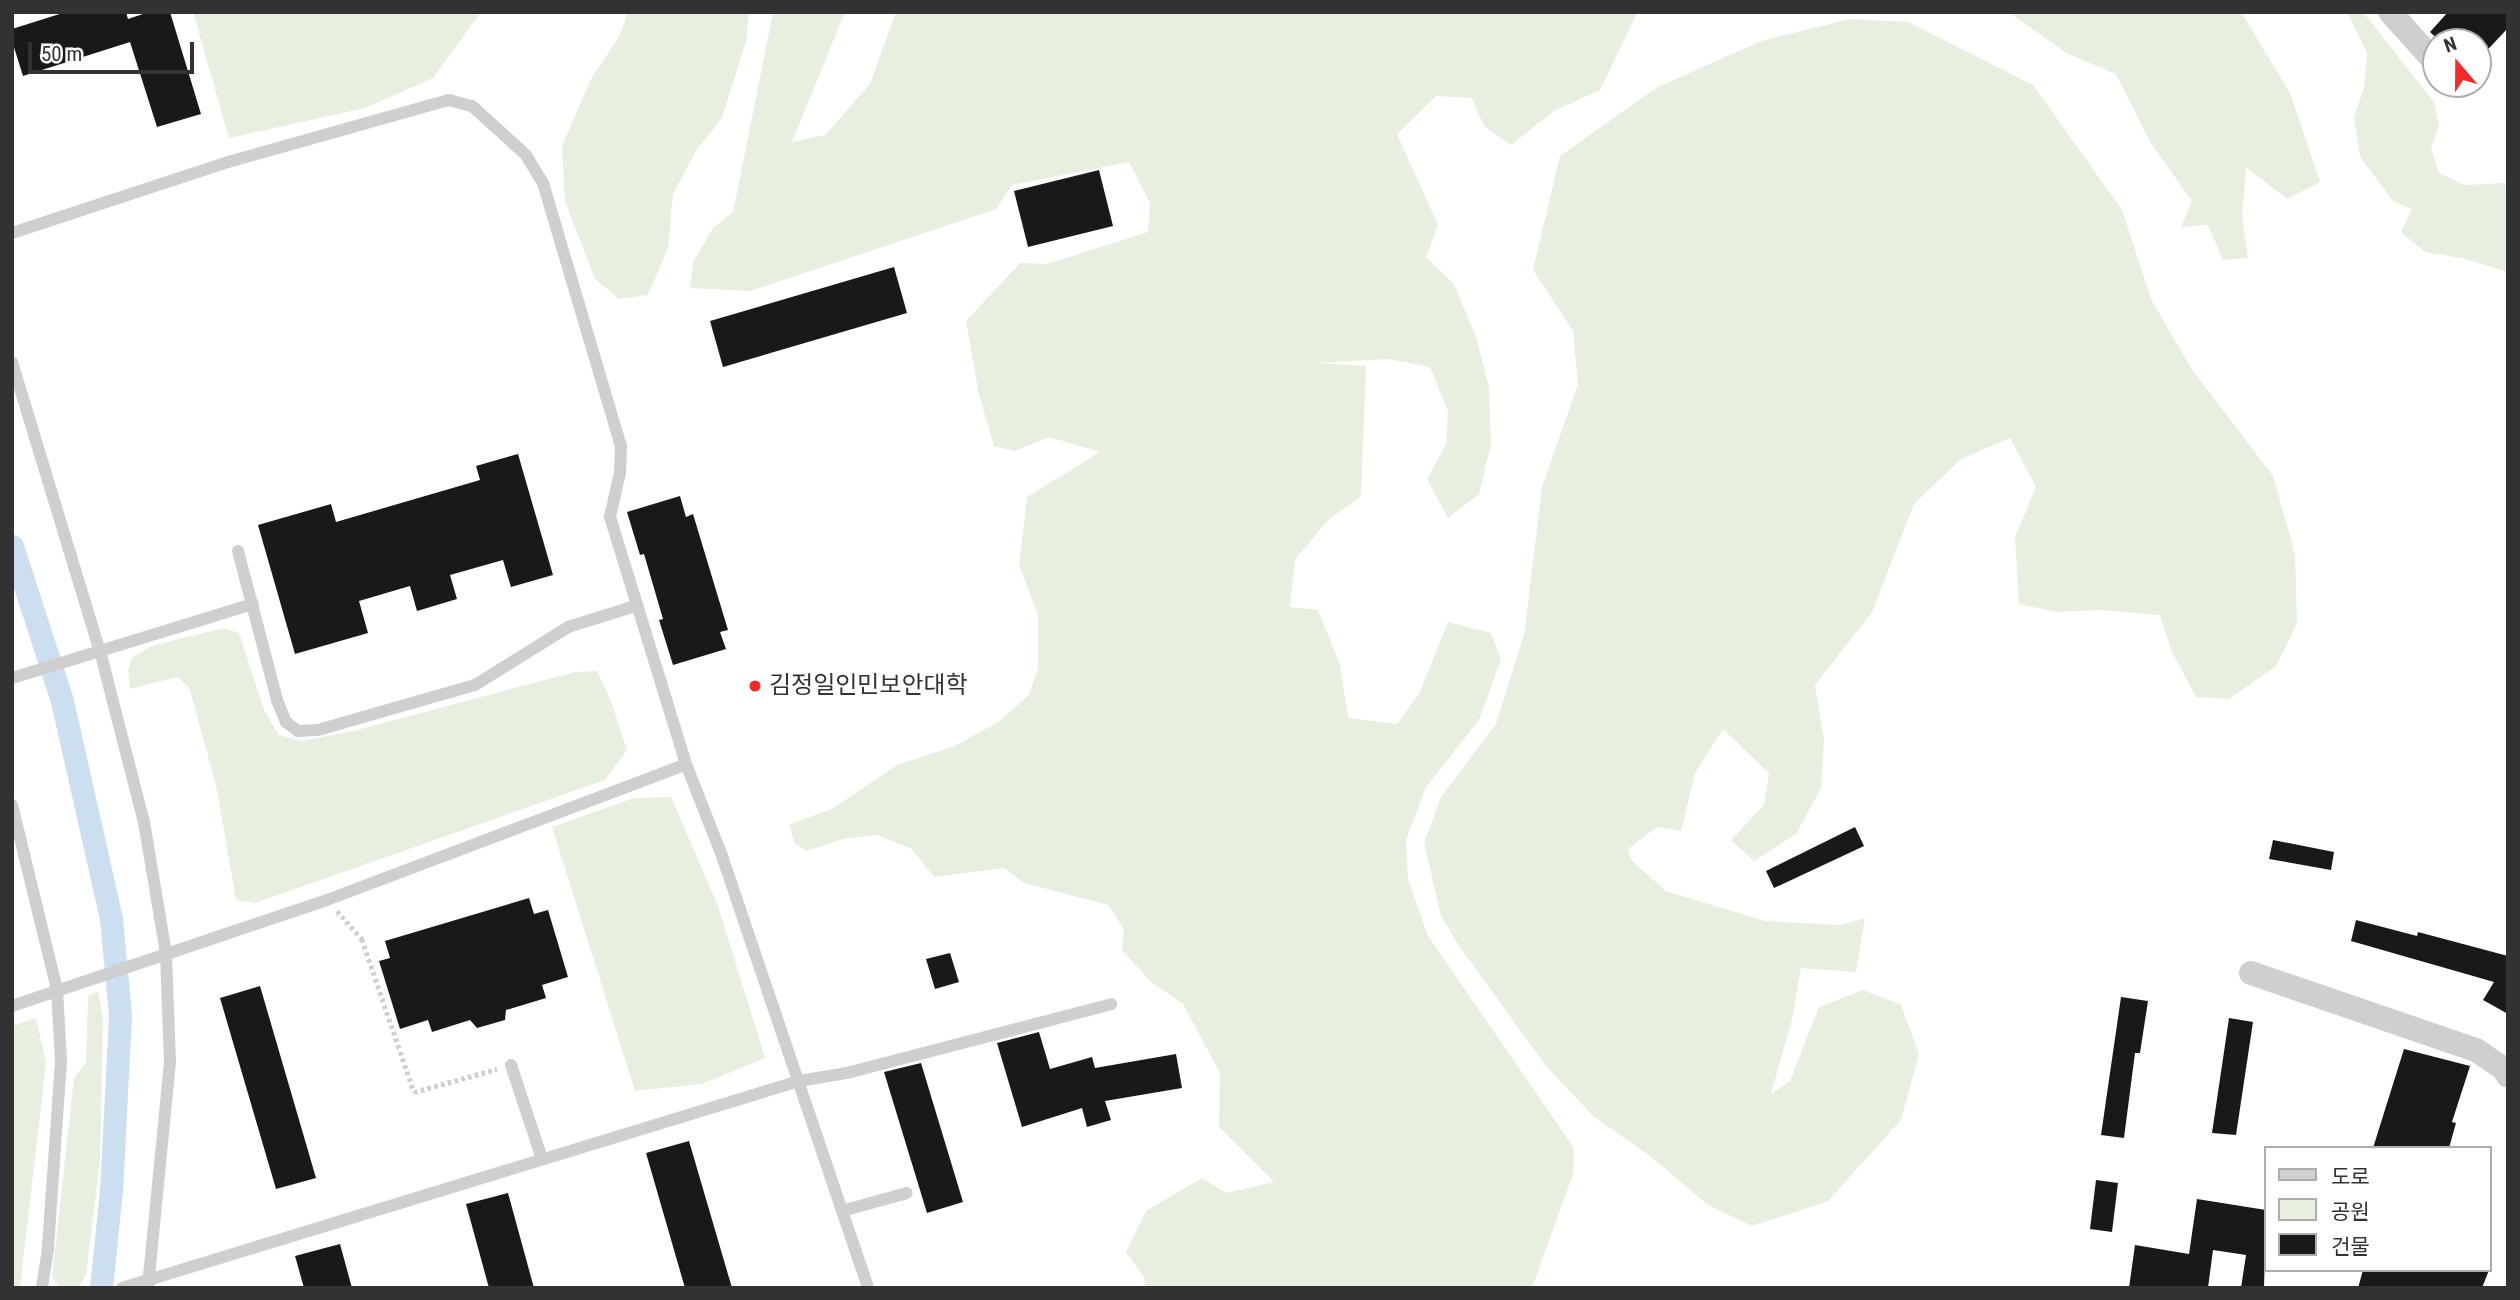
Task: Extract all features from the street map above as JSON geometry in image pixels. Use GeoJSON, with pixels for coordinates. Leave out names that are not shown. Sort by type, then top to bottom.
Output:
{"type":"FeatureCollection","features":[{"type":"Feature","properties":{"kind":"street"},"geometry":{"type":"LineString","coordinates":[[2390,12],[2422,47]]}},
{"type":"Feature","properties":{"kind":"street"},"geometry":{"type":"LineString","coordinates":[[2251,973],[2476,1050],[2506,1067]]}},
{"type":"Feature","properties":{"kind":"lane"},"geometry":{"type":"LineString","coordinates":[[12,233],[229,162],[449,100],[472,106],[526,155],[543,183],[621,446],[621,473],[610,517],[686,764],[722,856],[868,1288]]}},
{"type":"Feature","properties":{"kind":"lane"},"geometry":{"type":"LineString","coordinates":[[12,362],[100,651],[144,822],[166,954],[170,1062],[148,1284]]}},
{"type":"Feature","properties":{"kind":"lane"},"geometry":{"type":"LineString","coordinates":[[238,551],[253,604],[264,660],[277,700],[286,722],[298,731],[318,730],[475,685],[568,627],[638,605]]}},
{"type":"Feature","properties":{"kind":"lane"},"geometry":{"type":"LineString","coordinates":[[12,678],[253,604]]}},
{"type":"Feature","properties":{"kind":"lane"},"geometry":{"type":"LineString","coordinates":[[12,1006],[57,990],[94,981],[327,900],[686,764]]}},
{"type":"Feature","properties":{"kind":"lane"},"geometry":{"type":"LineString","coordinates":[[12,805],[57,990],[61,1061],[48,1249],[42,1288]]}},
{"type":"Feature","properties":{"kind":"lane"},"geometry":{"type":"LineString","coordinates":[[122,1288],[148,1284],[799,1081],[847,1073],[1111,1004]]}},
{"type":"Feature","properties":{"kind":"lane"},"geometry":{"type":"LineString","coordinates":[[511,1065],[542,1159]]}},
{"type":"Feature","properties":{"kind":"lane"},"geometry":{"type":"LineString","coordinates":[[842,1211],[907,1193]]}},
{"type":"Feature","properties":{"kind":"path"},"geometry":{"type":"LineString","coordinates":[[327,900],[362,939],[414,1093],[511,1065]]}},
{"type":"Feature","properties":{"kind":"green space"},"geometry":{"type":"Polygon","coordinates":[[[193,12],[481,12],[433,78],[365,108],[229,138],[193,12]]]}},
{"type":"Feature","properties":{"kind":"green space"},"geometry":{"type":"Polygon","coordinates":[[[628,12],[749,12],[746,41],[722,118],[696,151],[673,194],[668,248],[648,295],[619,299],[595,279],[565,201],[562,146],[591,79],[620,35],[628,12]]]}},
{"type":"Feature","properties":{"kind":"green space"},"geometry":{"type":"Polygon","coordinates":[[[773,12],[845,12],[792,142],[825,135],[870,84],[896,12],[1637,13],[1600,90],[1554,111],[1511,145],[1484,126],[1472,98],[1436,96],[1397,134],[1438,225],[1426,257],[1454,284],[1476,337],[1489,387],[1491,444],[1479,494],[1448,518],[1427,479],[1446,444],[1448,411],[1430,367],[1388,359],[1317,363],[1366,366],[1361,496],[1328,520],[1295,560],[1290,607],[1318,610],[1340,665],[1348,718],[1397,724],[1419,694],[1448,622],[1491,633],[1501,659],[1479,720],[1426,787],[1406,840],[1408,879],[1428,936],[1574,1148],[1573,1174],[1532,1288],[1145,1288],[1144,1277],[1126,1252],[1146,1211],[1202,1178],[1226,1193],[1274,1182],[1219,1127],[1220,1073],[1183,1004],[1150,981],[1122,950],[1124,929],[1108,905],[1024,883],[1004,868],[934,877],[912,849],[877,835],[843,839],[807,851],[794,843],[790,824],[832,809],[897,765],[955,746],[998,722],[1029,695],[1038,668],[1038,615],[1019,565],[1027,497],[1100,452],[1049,437],[1015,451],[994,446],[979,395],[966,321],[1020,263],[1047,264],[1148,232],[1150,203],[1129,162],[1012,185],[996,209],[750,291],[690,288],[693,262],[713,228],[733,212],[773,12]]]}},
{"type":"Feature","properties":{"kind":"green space"},"geometry":{"type":"Polygon","coordinates":[[[2008,12],[2241,12],[2290,93],[2320,182],[2287,199],[2246,167],[2242,217],[2248,258],[2223,260],[2208,225],[2181,227],[2192,201],[2150,142],[2116,74],[2068,54],[2008,12]]]}},
{"type":"Feature","properties":{"kind":"green space"},"geometry":{"type":"Polygon","coordinates":[[[2347,12],[2363,12],[2422,87],[2422,98],[2431,98],[2434,102],[2439,126],[2431,148],[2439,173],[2465,185],[2504,183],[2508,187],[2508,272],[2466,259],[2425,252],[2401,232],[2412,209],[2394,202],[2360,157],[2354,117],[2364,88],[2367,53],[2347,12]]]}},
{"type":"Feature","properties":{"kind":"green space"},"geometry":{"type":"Polygon","coordinates":[[[1850,19],[1908,22],[2033,85],[2122,210],[2152,301],[2191,368],[2273,476],[2295,554],[2297,623],[2276,666],[2229,699],[2196,697],[2172,652],[2160,615],[2100,610],[2056,612],[2019,604],[2015,537],[2036,487],[2010,438],[1961,459],[1914,504],[1872,612],[1815,685],[1824,740],[1821,788],[1796,834],[1754,861],[1731,840],[1764,805],[1769,773],[1723,729],[1695,773],[1681,831],[1657,827],[1628,849],[1632,861],[1666,891],[1765,921],[1841,925],[1865,918],[1856,972],[1801,968],[1792,1019],[1771,1094],[1790,1081],[1819,1007],[1863,990],[1901,1005],[1919,1054],[1901,1120],[1828,1201],[1752,1226],[1708,1205],[1650,1156],[1593,1116],[1546,1066],[1459,946],[1441,916],[1424,843],[1441,797],[1496,724],[1524,635],[1542,487],[1578,384],[1573,331],[1533,270],[1560,156],[1656,88],[1761,41],[1850,19]]]}},
{"type":"Feature","properties":{"kind":"green space"},"geometry":{"type":"Polygon","coordinates":[[[223,628],[239,633],[265,712],[279,735],[302,741],[357,730],[575,672],[597,671],[611,701],[627,750],[605,780],[255,903],[236,900],[216,785],[189,687],[177,677],[130,689],[128,670],[132,658],[151,646],[223,628]]]}},
{"type":"Feature","properties":{"kind":"green space"},"geometry":{"type":"Polygon","coordinates":[[[671,797],[718,906],[765,1058],[702,1084],[635,1091],[552,827],[634,798],[671,797]]]}},
{"type":"Feature","properties":{"kind":"green space"},"geometry":{"type":"Polygon","coordinates":[[[98,991],[103,1018],[100,1161],[86,1275],[78,1288],[60,1288],[52,1277],[74,1078],[86,1063],[88,996],[98,991]]]}},
{"type":"Feature","properties":{"kind":"green space"},"geometry":{"type":"Polygon","coordinates":[[[36,1018],[46,1063],[20,1288],[12,1288],[12,1026],[36,1018]]]}},
{"type":"Feature","properties":{"kind":"building"},"geometry":{"type":"Polygon","coordinates":[[[66,12],[126,12],[128,19],[149,12],[170,12],[201,114],[157,127],[130,42],[23,76],[12,41],[12,29],[66,12]]]}},
{"type":"Feature","properties":{"kind":"building"},"geometry":{"type":"Polygon","coordinates":[[[2448,12],[2508,12],[2508,28],[2492,45],[2492,28],[2434,28],[2448,12]]]}},
{"type":"Feature","properties":{"kind":"building"},"geometry":{"type":"Polygon","coordinates":[[[1099,170],[1113,226],[1028,247],[1014,191],[1099,170]]]}},
{"type":"Feature","properties":{"kind":"building"},"geometry":{"type":"Polygon","coordinates":[[[894,267],[907,313],[723,367],[710,321],[894,267]]]}},
{"type":"Feature","properties":{"kind":"building"},"geometry":{"type":"Polygon","coordinates":[[[518,454],[553,575],[511,587],[503,560],[450,575],[457,599],[417,611],[410,586],[359,601],[368,633],[295,654],[258,525],[331,504],[336,522],[480,480],[476,466],[518,454]]]}},
{"type":"Feature","properties":{"kind":"building"},"geometry":{"type":"Polygon","coordinates":[[[680,496],[686,517],[693,514],[728,630],[720,632],[726,649],[673,665],[659,620],[663,619],[644,554],[640,555],[627,512],[680,496]]]}},
{"type":"Feature","properties":{"kind":"building"},"geometry":{"type":"Polygon","coordinates":[[[1855,827],[1864,846],[1774,888],[1766,871],[1855,827]]]}},
{"type":"Feature","properties":{"kind":"building"},"geometry":{"type":"Polygon","coordinates":[[[2273,840],[2334,852],[2331,870],[2269,859],[2273,840]]]}},
{"type":"Feature","properties":{"kind":"building"},"geometry":{"type":"Polygon","coordinates":[[[529,898],[534,914],[548,910],[568,977],[542,985],[546,998],[506,1010],[505,1020],[477,1028],[470,1020],[432,1032],[428,1020],[400,1029],[379,961],[390,958],[385,941],[529,898]]]}},
{"type":"Feature","properties":{"kind":"building"},"geometry":{"type":"Polygon","coordinates":[[[2356,920],[2417,936],[2418,932],[2508,956],[2508,1014],[2483,1000],[2494,982],[2351,941],[2356,920]]]}},
{"type":"Feature","properties":{"kind":"building"},"geometry":{"type":"Polygon","coordinates":[[[950,953],[959,982],[935,989],[926,959],[950,953]]]}},
{"type":"Feature","properties":{"kind":"building"},"geometry":{"type":"Polygon","coordinates":[[[260,986],[316,1178],[276,1189],[220,998],[260,986]]]}},
{"type":"Feature","properties":{"kind":"building"},"geometry":{"type":"Polygon","coordinates":[[[2121,997],[2148,1001],[2140,1053],[2135,1053],[2124,1138],[2101,1135],[2121,997]]]}},
{"type":"Feature","properties":{"kind":"building"},"geometry":{"type":"Polygon","coordinates":[[[2229,1018],[2253,1022],[2236,1135],[2212,1133],[2229,1018]]]}},
{"type":"Feature","properties":{"kind":"building"},"geometry":{"type":"Polygon","coordinates":[[[1039,1032],[1050,1069],[1092,1057],[1095,1068],[1176,1054],[1182,1088],[1105,1101],[1111,1120],[1087,1127],[1082,1108],[1022,1127],[997,1043],[1039,1032]]]}},
{"type":"Feature","properties":{"kind":"building"},"geometry":{"type":"Polygon","coordinates":[[[2404,1049],[2470,1066],[2452,1122],[2456,1123],[2450,1146],[2374,1146],[2404,1049]]]}},
{"type":"Feature","properties":{"kind":"building"},"geometry":{"type":"Polygon","coordinates":[[[921,1063],[963,1202],[927,1213],[884,1072],[921,1063]]]}},
{"type":"Feature","properties":{"kind":"building"},"geometry":{"type":"Polygon","coordinates":[[[689,1141],[732,1288],[685,1288],[646,1153],[689,1141]]]}},
{"type":"Feature","properties":{"kind":"building"},"geometry":{"type":"Polygon","coordinates":[[[2096,1180],[2118,1183],[2112,1232],[2090,1229],[2096,1180]]]}},
{"type":"Feature","properties":{"kind":"building"},"geometry":{"type":"Polygon","coordinates":[[[508,1193],[534,1288],[489,1288],[466,1204],[508,1193]]]}},
{"type":"Feature","properties":{"kind":"building"},"geometry":{"type":"Polygon","coordinates":[[[2197,1199],[2264,1210],[2264,1288],[2241,1288],[2246,1255],[2213,1250],[2208,1288],[2129,1288],[2135,1245],[2189,1254],[2197,1199]]]}},
{"type":"Feature","properties":{"kind":"building"},"geometry":{"type":"Polygon","coordinates":[[[340,1244],[352,1288],[304,1288],[295,1256],[340,1244]]]}},
{"type":"Feature","properties":{"kind":"building"},"geometry":{"type":"Polygon","coordinates":[[[2362,1272],[2488,1272],[2482,1288],[2358,1288],[2362,1272]]]}},
{"type":"Feature","properties":{"kind":"waterway"},"geometry":{"type":"LineString","coordinates":[[12,546],[62,701],[111,919],[120,1015],[111,1190],[101,1288]]}},
{"type":"Feature","properties":{"kind":"place","name":"김정일인민보안대학"},"geometry":{"type":"Point","coordinates":[755,686]}}]}
